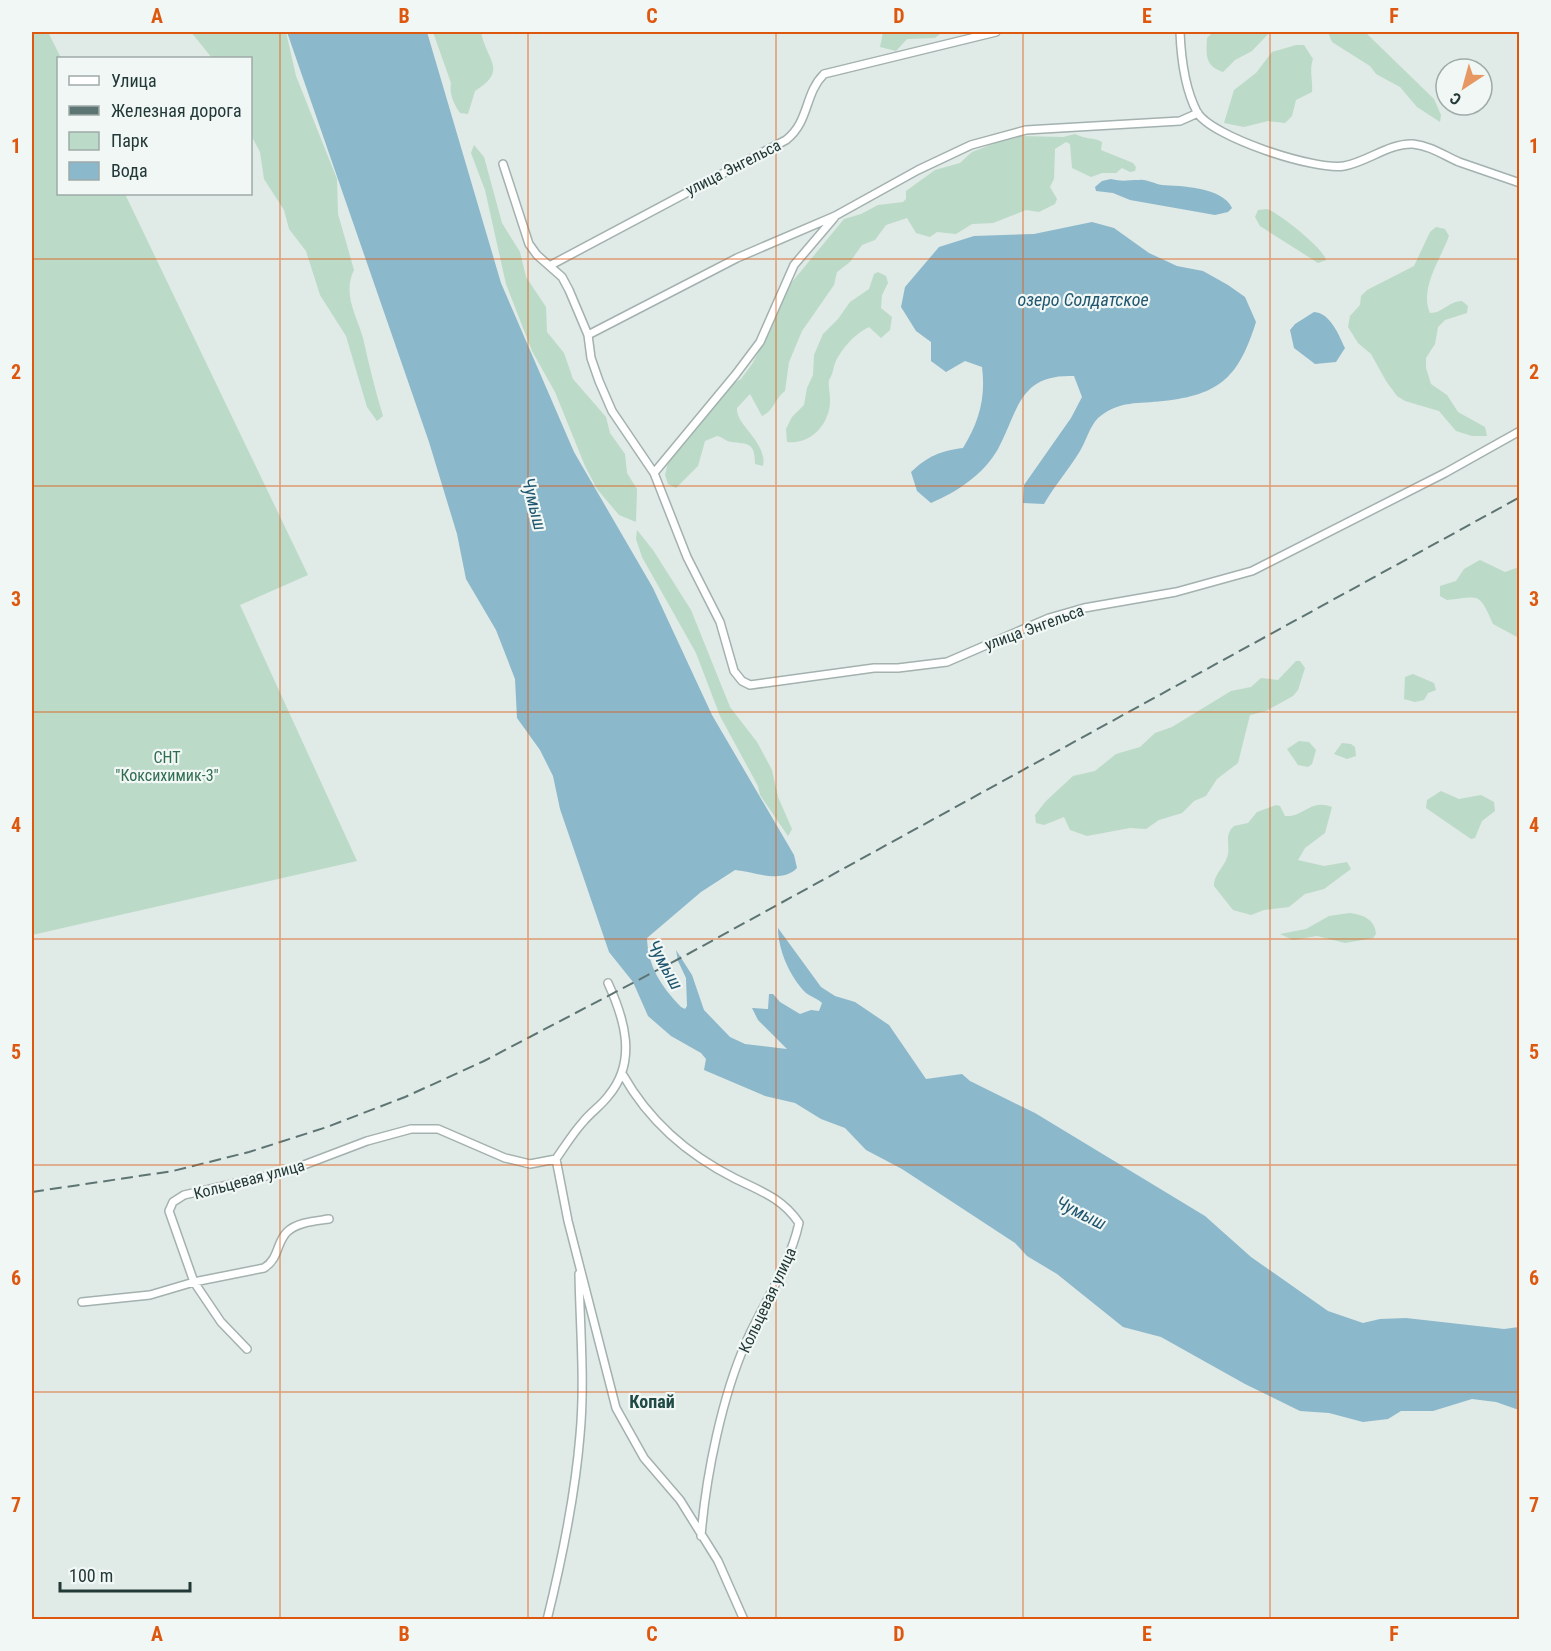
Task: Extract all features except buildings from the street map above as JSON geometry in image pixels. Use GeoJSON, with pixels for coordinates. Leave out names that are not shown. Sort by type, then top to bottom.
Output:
{"type":"FeatureCollection","features":[{"type":"Feature","properties":{"kind":"street","name":"улица Энгельса"},"geometry":{"type":"LineString","coordinates":[[551,265],[786,140],[800,126],[813,88],[824,74],[996,32]]}},
{"type":"Feature","properties":{"kind":"street"},"geometry":{"type":"LineString","coordinates":[[1180,32],[1181,56],[1198,113],[1227,135],[1270,151],[1317,164],[1341,167],[1401,145],[1413,144],[1432,148],[1459,161],[1520,183]]}},
{"type":"Feature","properties":{"kind":"street"},"geometry":{"type":"LineString","coordinates":[[588,335],[737,258],[836,216],[918,170],[971,145],[1026,130],[1180,122],[1198,113]]}},
{"type":"Feature","properties":{"kind":"street","name":"улица Энгельса"},"geometry":{"type":"LineString","coordinates":[[503,164],[530,244],[537,255],[551,265],[566,283],[588,335],[591,358],[612,411],[654,473],[687,557],[720,622],[734,671],[742,681],[758,685],[874,668],[898,668],[947,662],[1049,618],[1084,608],[1176,592],[1252,571],[1445,473],[1520,431]]}},
{"type":"Feature","properties":{"kind":"street"},"geometry":{"type":"LineString","coordinates":[[654,473],[754,350],[794,265],[836,216]]}},
{"type":"Feature","properties":{"kind":"street"},"geometry":{"type":"LineString","coordinates":[[608,983],[625,1026],[626,1057],[623,1075],[609,1096],[584,1121],[556,1159],[578,1263],[616,1408],[644,1458],[680,1500],[718,1561],[744,1620]]}},
{"type":"Feature","properties":{"kind":"street","name":"Кольцевая улица"},"geometry":{"type":"LineString","coordinates":[[623,1075],[639,1104],[678,1144],[736,1179],[782,1202],[799,1223],[795,1244],[747,1341],[728,1388],[703,1508],[701,1536]]}},
{"type":"Feature","properties":{"kind":"street","name":"Кольцевая улица"},"geometry":{"type":"LineString","coordinates":[[247,1349],[221,1322],[194,1282],[169,1211],[173,1202],[184,1195],[288,1171],[367,1141],[411,1130],[438,1129],[505,1158],[530,1164],[556,1159]]}},
{"type":"Feature","properties":{"kind":"street"},"geometry":{"type":"LineString","coordinates":[[82,1302],[150,1295],[194,1282],[264,1268],[276,1256],[282,1239],[291,1229],[329,1219]]}},
{"type":"Feature","properties":{"kind":"street"},"geometry":{"type":"LineString","coordinates":[[547,1620],[566,1545],[580,1436],[583,1382],[578,1263]]}},
{"type":"Feature","properties":{"kind":"green space","name":"СНТ \"Коксихимик-3\""},"geometry":{"type":"Polygon","coordinates":[[[32,32],[48,32],[60,57],[57,57],[57,195],[125,195],[308,575],[240,605],[357,861],[32,935],[32,32]]]}},
{"type":"Feature","properties":{"kind":"green space"},"geometry":{"type":"Polygon","coordinates":[[[191,32],[286,32],[296,76],[337,179],[338,214],[354,270],[350,296],[383,416],[377,421],[367,407],[346,336],[320,295],[306,251],[289,229],[284,210],[264,179],[260,152],[252,137],[252,57],[211,57],[191,32]]]}},
{"type":"Feature","properties":{"kind":"green space"},"geometry":{"type":"Polygon","coordinates":[[[433,32],[481,32],[493,64],[493,70],[485,84],[475,91],[468,114],[460,113],[454,102],[451,83],[433,32]]]}},
{"type":"Feature","properties":{"kind":"green space"},"geometry":{"type":"Polygon","coordinates":[[[883,32],[942,32],[935,38],[907,39],[896,51],[880,47],[883,32]]]}},
{"type":"Feature","properties":{"kind":"green space"},"geometry":{"type":"Polygon","coordinates":[[[1213,32],[1270,32],[1252,51],[1235,60],[1223,72],[1213,67],[1208,59],[1207,38],[1213,32]]]}},
{"type":"Feature","properties":{"kind":"green space"},"geometry":{"type":"Polygon","coordinates":[[[1328,32],[1365,32],[1434,99],[1434,117],[1441,117],[1440,122],[1417,107],[1400,87],[1376,74],[1370,66],[1332,42],[1328,32]]]}},
{"type":"Feature","properties":{"kind":"green space"},"geometry":{"type":"Polygon","coordinates":[[[1304,45],[1313,59],[1312,92],[1296,100],[1292,116],[1285,123],[1268,121],[1244,127],[1224,123],[1234,90],[1256,73],[1272,52],[1304,45]]]}},
{"type":"Feature","properties":{"kind":"green space"},"geometry":{"type":"Polygon","coordinates":[[[1075,134],[1102,142],[1101,150],[1133,163],[1136,167],[1135,171],[1130,172],[1122,168],[1116,173],[1102,173],[1091,177],[1072,168],[1070,144],[1066,142],[1055,149],[1054,179],[1050,187],[1057,199],[1055,204],[1039,212],[1026,210],[993,223],[972,224],[956,234],[937,232],[930,237],[916,233],[907,218],[886,225],[875,240],[862,245],[850,262],[837,272],[834,285],[802,331],[789,362],[785,391],[772,408],[762,416],[750,394],[737,408],[741,421],[761,449],[763,466],[755,464],[754,452],[749,445],[717,436],[705,441],[698,466],[676,488],[668,484],[665,475],[669,458],[730,385],[741,379],[752,364],[771,329],[777,307],[792,282],[844,219],[861,214],[878,205],[903,202],[906,199],[906,191],[935,170],[960,163],[972,152],[998,142],[1021,136],[1063,137],[1075,134]]]}},
{"type":"Feature","properties":{"kind":"green space"},"geometry":{"type":"Polygon","coordinates":[[[474,145],[484,157],[502,223],[520,252],[526,277],[546,307],[547,332],[564,353],[573,379],[606,417],[610,433],[625,454],[627,473],[637,489],[636,522],[619,515],[597,489],[585,466],[555,392],[532,351],[506,284],[485,190],[471,153],[474,145]]]}},
{"type":"Feature","properties":{"kind":"green space"},"geometry":{"type":"Polygon","coordinates":[[[1267,209],[1300,232],[1318,248],[1326,260],[1318,263],[1260,226],[1255,217],[1258,210],[1267,209]]]}},
{"type":"Feature","properties":{"kind":"green space"},"geometry":{"type":"Polygon","coordinates":[[[1436,227],[1445,229],[1449,236],[1429,284],[1427,304],[1430,313],[1462,301],[1468,306],[1467,313],[1445,320],[1438,327],[1435,344],[1426,358],[1426,368],[1431,384],[1447,395],[1458,412],[1485,427],[1487,436],[1472,436],[1456,431],[1439,411],[1405,401],[1397,396],[1371,354],[1358,343],[1348,327],[1350,316],[1360,305],[1361,296],[1367,290],[1414,266],[1430,232],[1436,227]]]}},
{"type":"Feature","properties":{"kind":"green space"},"geometry":{"type":"Polygon","coordinates":[[[878,272],[886,276],[888,283],[882,295],[881,308],[892,317],[890,330],[881,338],[869,327],[848,344],[836,360],[829,380],[829,408],[823,424],[812,436],[804,440],[787,442],[786,429],[792,417],[804,405],[807,388],[813,375],[814,355],[823,334],[850,302],[869,289],[874,274],[878,272]]]}},
{"type":"Feature","properties":{"kind":"green space"},"geometry":{"type":"Polygon","coordinates":[[[637,530],[653,550],[691,610],[730,707],[757,742],[772,770],[778,797],[792,829],[788,836],[760,795],[758,786],[720,716],[696,653],[642,557],[636,539],[637,530]]]}},
{"type":"Feature","properties":{"kind":"green space"},"geometry":{"type":"Polygon","coordinates":[[[1480,560],[1505,572],[1519,567],[1519,638],[1493,624],[1481,601],[1477,598],[1447,600],[1440,596],[1440,586],[1456,581],[1464,569],[1480,560]]]}},
{"type":"Feature","properties":{"kind":"green space"},"geometry":{"type":"Polygon","coordinates":[[[1296,661],[1300,661],[1305,668],[1298,690],[1293,696],[1266,711],[1250,715],[1238,763],[1217,779],[1206,796],[1194,801],[1182,813],[1159,820],[1146,829],[1130,828],[1087,836],[1070,830],[1064,817],[1044,825],[1036,823],[1035,815],[1046,801],[1073,776],[1095,771],[1116,754],[1140,747],[1155,733],[1172,727],[1231,691],[1251,687],[1261,678],[1278,680],[1296,661]]]}},
{"type":"Feature","properties":{"kind":"green space"},"geometry":{"type":"Polygon","coordinates":[[[1413,674],[1434,683],[1436,690],[1428,693],[1424,700],[1415,702],[1404,699],[1405,677],[1413,674]]]}},
{"type":"Feature","properties":{"kind":"green space"},"geometry":{"type":"Polygon","coordinates":[[[1299,741],[1309,742],[1316,750],[1312,764],[1308,767],[1298,765],[1287,749],[1299,741]]]}},
{"type":"Feature","properties":{"kind":"green space"},"geometry":{"type":"Polygon","coordinates":[[[1342,743],[1355,747],[1356,756],[1347,759],[1334,754],[1342,743]]]}},
{"type":"Feature","properties":{"kind":"green space"},"geometry":{"type":"Polygon","coordinates":[[[1441,791],[1459,799],[1481,795],[1494,802],[1495,811],[1482,821],[1475,838],[1471,839],[1426,808],[1427,800],[1441,791]]]}},
{"type":"Feature","properties":{"kind":"green space"},"geometry":{"type":"Polygon","coordinates":[[[1276,805],[1280,806],[1285,816],[1297,814],[1312,806],[1332,807],[1325,833],[1305,848],[1298,860],[1324,866],[1347,862],[1351,869],[1324,889],[1305,894],[1289,907],[1264,910],[1251,915],[1233,910],[1214,886],[1216,877],[1227,858],[1229,833],[1234,826],[1248,823],[1257,812],[1276,805]]]}},
{"type":"Feature","properties":{"kind":"green space"},"geometry":{"type":"Polygon","coordinates":[[[1350,913],[1371,921],[1376,934],[1373,938],[1345,943],[1317,936],[1293,940],[1280,934],[1306,929],[1329,916],[1350,913]]]}},
{"type":"Feature","properties":{"kind":"water","name":"Чумыш"},"geometry":{"type":"Polygon","coordinates":[[[287,32],[427,32],[501,283],[574,452],[653,588],[712,715],[794,855],[797,868],[784,875],[768,876],[735,870],[701,892],[647,938],[650,958],[657,976],[681,1007],[685,1009],[687,1006],[686,978],[678,961],[676,950],[692,975],[704,1010],[730,1037],[745,1044],[787,1049],[758,1020],[752,1008],[768,1009],[769,994],[773,994],[780,1002],[800,1014],[811,1010],[819,1011],[822,1003],[800,987],[790,971],[780,945],[778,928],[821,987],[835,996],[855,1002],[889,1025],[926,1079],[962,1074],[970,1081],[1035,1113],[1205,1216],[1251,1257],[1328,1311],[1363,1323],[1380,1319],[1406,1318],[1504,1329],[1519,1327],[1519,1410],[1496,1402],[1472,1399],[1433,1411],[1401,1411],[1388,1419],[1363,1422],[1329,1413],[1300,1411],[1245,1384],[1161,1337],[1123,1327],[1057,1274],[1027,1256],[1015,1243],[902,1169],[866,1150],[845,1128],[821,1119],[795,1103],[765,1096],[704,1070],[706,1059],[701,1053],[671,1036],[648,1016],[633,982],[609,952],[560,809],[553,776],[540,750],[517,718],[515,679],[496,630],[466,579],[457,534],[429,442],[287,32]]]}},
{"type":"Feature","properties":{"kind":"water"},"geometry":{"type":"Polygon","coordinates":[[[1142,180],[1162,185],[1200,189],[1220,196],[1232,208],[1228,212],[1215,215],[1130,200],[1113,193],[1096,191],[1095,187],[1102,181],[1142,180]]]}},
{"type":"Feature","properties":{"kind":"water","name":"озеро Солдатское"},"geometry":{"type":"Polygon","coordinates":[[[1092,222],[1114,228],[1149,253],[1177,266],[1203,271],[1245,297],[1256,322],[1242,356],[1225,379],[1200,394],[1129,404],[1106,412],[1095,421],[1080,451],[1044,504],[1023,503],[1024,485],[1071,418],[1082,397],[1074,376],[1042,381],[1023,397],[998,449],[978,474],[960,488],[931,503],[917,491],[911,472],[935,455],[963,448],[980,409],[983,389],[982,367],[965,361],[946,372],[931,361],[931,342],[916,331],[901,307],[905,287],[939,247],[974,236],[1034,234],[1092,222]]]}},
{"type":"Feature","properties":{"kind":"water"},"geometry":{"type":"Polygon","coordinates":[[[1314,312],[1320,313],[1330,321],[1345,348],[1336,362],[1315,364],[1294,348],[1290,330],[1314,312]]]}},
{"type":"Feature","properties":{"kind":"railway"},"geometry":{"type":"LineString","coordinates":[[32,1192],[173,1171],[249,1152],[327,1127],[405,1097],[484,1061],[688,954],[1520,497]]}},
{"type":"Feature","properties":{"kind":"district","name":"Копай"},"geometry":{"type":"Point","coordinates":[652,1402]}}]}
